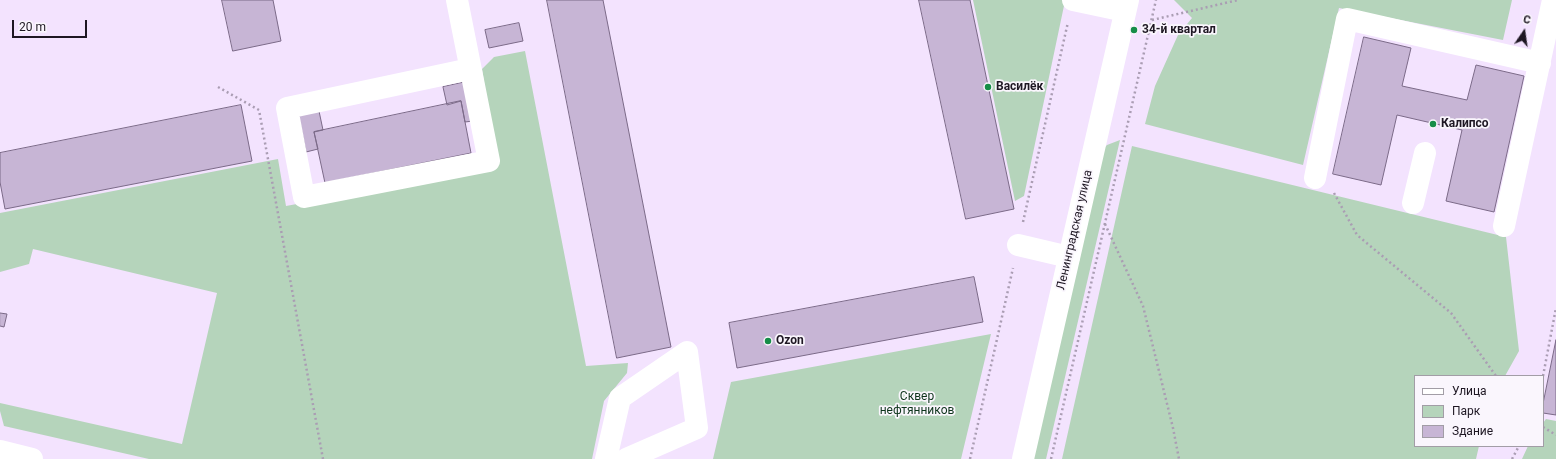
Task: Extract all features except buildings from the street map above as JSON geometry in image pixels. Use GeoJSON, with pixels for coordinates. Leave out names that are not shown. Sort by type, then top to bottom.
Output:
{"type":"FeatureCollection","features":[{"type":"Feature","properties":{"kind":"main road"},"geometry":{"type":"LineString","coordinates":[[457,0],[489,161],[304,197],[287,108],[470,69]]}},
{"type":"Feature","properties":{"kind":"main road"},"geometry":{"type":"LineString","coordinates":[[1073,0],[1127,6]]}},
{"type":"Feature","properties":{"kind":"main road"},"geometry":{"type":"LineString","coordinates":[[1504,226],[1554,0]]}},
{"type":"Feature","properties":{"kind":"main road","name":"Ленинградская улица"},"geometry":{"type":"LineString","coordinates":[[1022,459],[1127,6]]}},
{"type":"Feature","properties":{"kind":"main road"},"geometry":{"type":"LineString","coordinates":[[1323,183],[1347,19],[1540,63]]}},
{"type":"Feature","properties":{"kind":"main road"},"geometry":{"type":"LineString","coordinates":[[1413,203],[1425,153]]}},
{"type":"Feature","properties":{"kind":"main road"},"geometry":{"type":"LineString","coordinates":[[1018,245],[1069,257]]}},
{"type":"Feature","properties":{"kind":"main road"},"geometry":{"type":"LineString","coordinates":[[606,459],[620,398],[687,352],[697,428],[626,459]]}},
{"type":"Feature","properties":{"kind":"path"},"geometry":{"type":"LineString","coordinates":[[970,459],[1073,0]]}},
{"type":"Feature","properties":{"kind":"path"},"geometry":{"type":"LineString","coordinates":[[1051,459],[1156,0]]}},
{"type":"Feature","properties":{"kind":"path"},"geometry":{"type":"LineString","coordinates":[[1152,20],[1238,0]]}},
{"type":"Feature","properties":{"kind":"path"},"geometry":{"type":"LineString","coordinates":[[218,87],[259,110],[323,459]]}},
{"type":"Feature","properties":{"kind":"path"},"geometry":{"type":"LineString","coordinates":[[1323,183],[1357,235],[1450,313],[1495,375]]}},
{"type":"Feature","properties":{"kind":"path"},"geometry":{"type":"LineString","coordinates":[[1105,224],[1143,306],[1173,428],[1179,459]]}},
{"type":"Feature","properties":{"kind":"path"},"geometry":{"type":"LineString","coordinates":[[1543,375],[1556,308]]}},
{"type":"Feature","properties":{"kind":"path"},"geometry":{"type":"LineString","coordinates":[[1544,428],[1556,434]]}},
{"type":"Feature","properties":{"kind":"path"},"geometry":{"type":"LineString","coordinates":[[1512,459],[1518,447]]}},
{"type":"Feature","properties":{"kind":"green space"},"geometry":{"type":"Polygon","coordinates":[[[973,0],[1065,1],[1024,196],[1015,201],[973,0]]]}},
{"type":"Feature","properties":{"kind":"green space"},"geometry":{"type":"Polygon","coordinates":[[[1174,0],[1512,0],[1503,40],[1339,8],[1303,165],[1145,124],[1155,86],[1178,35],[1192,18],[1174,0]]]}},
{"type":"Feature","properties":{"kind":"green space"},"geometry":{"type":"Polygon","coordinates":[[[525,51],[586,366],[628,363],[627,373],[604,401],[592,459],[149,459],[4,426],[0,411],[0,403],[182,444],[217,293],[33,249],[29,264],[0,272],[0,213],[278,159],[286,206],[497,167],[482,69],[494,57],[525,51]]]}},
{"type":"Feature","properties":{"kind":"green space"},"geometry":{"type":"Polygon","coordinates":[[[1120,140],[1046,459],[1029,459],[1100,152],[1107,145],[1120,140]]]}},
{"type":"Feature","properties":{"kind":"green space"},"geometry":{"type":"Polygon","coordinates":[[[1132,146],[1506,237],[1519,351],[1506,375],[1414,375],[1414,447],[1479,447],[1476,459],[1062,459],[1132,146]]]}},
{"type":"Feature","properties":{"kind":"green space","name":"Сквер нефтянников"},"geometry":{"type":"Polygon","coordinates":[[[991,334],[961,459],[713,459],[731,382],[991,334]]]}},
{"type":"Feature","properties":{"kind":"green space"},"geometry":{"type":"Polygon","coordinates":[[[1546,419],[1556,421],[1556,459],[1522,459],[1528,447],[1544,447],[1544,422],[1546,419]]]}},
{"type":"Feature","properties":{"kind":"place","name":"34-й квартал"},"geometry":{"type":"Point","coordinates":[1134,30]}},
{"type":"Feature","properties":{"kind":"place","name":"Василёк"},"geometry":{"type":"Point","coordinates":[988,87]}},
{"type":"Feature","properties":{"kind":"place","name":"Калипсо"},"geometry":{"type":"Point","coordinates":[1433,124]}},
{"type":"Feature","properties":{"kind":"place","name":"Ozon"},"geometry":{"type":"Point","coordinates":[768,341]}}]}
